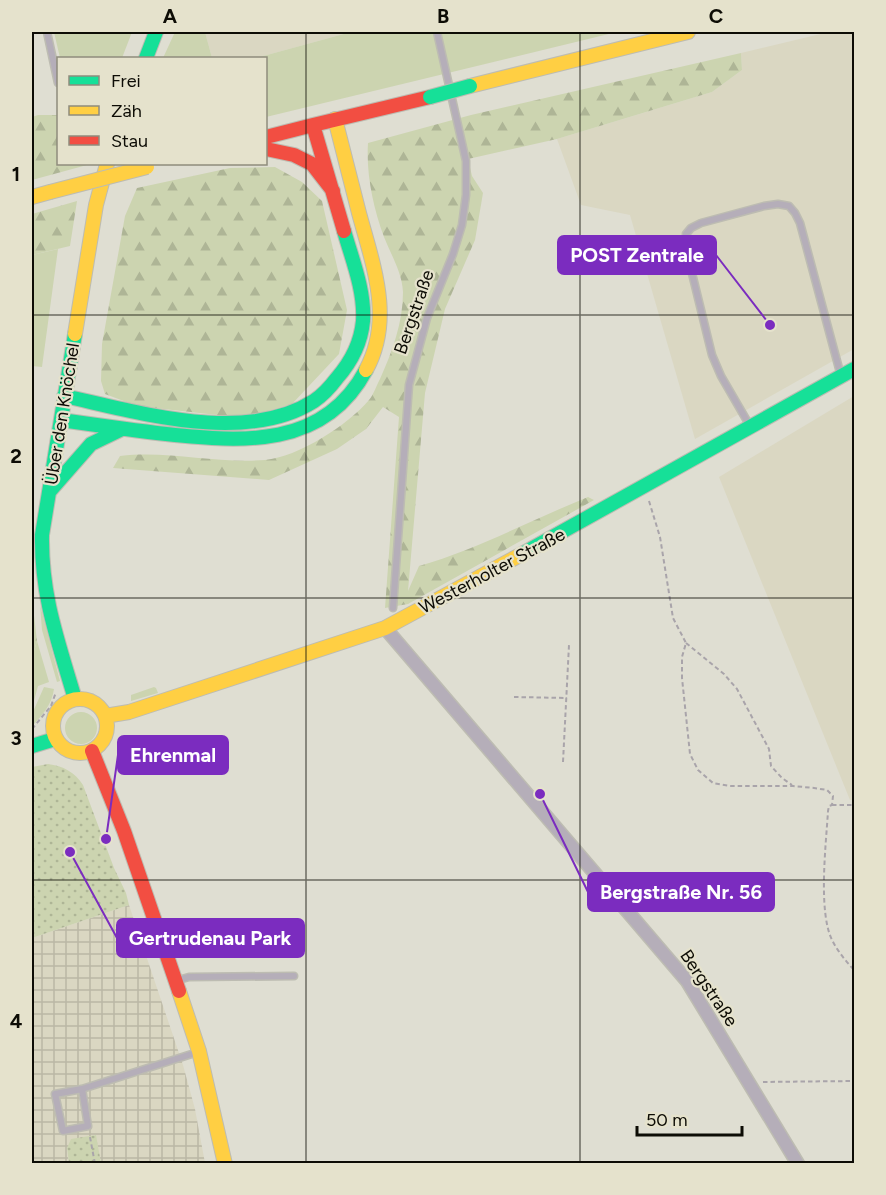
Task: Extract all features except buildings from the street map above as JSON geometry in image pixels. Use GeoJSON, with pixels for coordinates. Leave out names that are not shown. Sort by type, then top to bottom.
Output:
{"type":"FeatureCollection","features":[{"type":"Feature","properties":{"kind":"main road"},"geometry":{"type":"LineString","coordinates":[[146,57],[156,32]]}},
{"type":"Feature","properties":{"kind":"main road"},"geometry":{"type":"LineString","coordinates":[[267,137],[688,32]]}},
{"type":"Feature","properties":{"kind":"main road"},"geometry":{"type":"LineString","coordinates":[[61,420],[214,440],[267,440],[304,428],[328,415],[347,398],[364,375],[375,352],[380,327],[379,291],[335,119]]}},
{"type":"Feature","properties":{"kind":"main road"},"geometry":{"type":"LineString","coordinates":[[64,396],[163,415],[209,422],[236,423],[265,420],[291,412],[314,401],[338,379],[353,356],[362,328],[360,293],[313,126]]}},
{"type":"Feature","properties":{"kind":"main road"},"geometry":{"type":"LineString","coordinates":[[267,149],[294,155],[312,164],[333,191]]}},
{"type":"Feature","properties":{"kind":"main road","name":"Über den Knöchel"},"geometry":{"type":"LineString","coordinates":[[75,699],[51,620],[41,567],[42,534],[96,205],[107,165]]}},
{"type":"Feature","properties":{"kind":"main road"},"geometry":{"type":"LineString","coordinates":[[32,197],[153,165]]}},
{"type":"Feature","properties":{"kind":"main road","name":"Westerholter Straße"},"geometry":{"type":"LineString","coordinates":[[105,716],[129,712],[385,628],[643,488],[855,369]]}},
{"type":"Feature","properties":{"kind":"main road"},"geometry":{"type":"LineString","coordinates":[[49,492],[91,444],[122,429]]}},
{"type":"Feature","properties":{"kind":"main road"},"geometry":{"type":"LineString","coordinates":[[75,699],[90,700],[105,716],[107,732],[104,740],[92,751],[75,754],[60,746],[55,739],[52,729],[54,719],[58,710],[66,703],[75,699]]}},
{"type":"Feature","properties":{"kind":"main road"},"geometry":{"type":"LineString","coordinates":[[32,746],[55,739]]}},
{"type":"Feature","properties":{"kind":"main road"},"geometry":{"type":"LineString","coordinates":[[92,751],[118,815],[199,1051],[225,1164]]}},
{"type":"Feature","properties":{"kind":"street","name":"Bergstraße"},"geometry":{"type":"LineString","coordinates":[[385,628],[687,981],[798,1164]]}},
{"type":"Feature","properties":{"kind":"lane"},"geometry":{"type":"LineString","coordinates":[[47,32],[57,78]]}},
{"type":"Feature","properties":{"kind":"lane","name":"Bergstraße"},"geometry":{"type":"LineString","coordinates":[[393,608],[409,385],[427,318],[462,225],[466,195],[466,161],[437,32]]}},
{"type":"Feature","properties":{"kind":"lane"},"geometry":{"type":"LineString","coordinates":[[750,427],[721,376],[712,355],[687,253],[686,234],[691,228],[701,223],[764,206],[778,204],[789,206],[800,223],[841,377]]}},
{"type":"Feature","properties":{"kind":"lane"},"geometry":{"type":"LineString","coordinates":[[175,981],[189,977],[294,976]]}},
{"type":"Feature","properties":{"kind":"lane"},"geometry":{"type":"LineString","coordinates":[[82,1089],[88,1126],[63,1131],[55,1094],[82,1089],[199,1051]]}},
{"type":"Feature","properties":{"kind":"path"},"geometry":{"type":"LineString","coordinates":[[643,488],[651,505],[660,537],[673,618],[686,643],[724,674],[737,689],[769,748],[771,766],[782,778],[794,786]]}},
{"type":"Feature","properties":{"kind":"path"},"geometry":{"type":"LineString","coordinates":[[686,643],[682,657],[682,678],[690,754],[698,770],[713,783],[730,786],[794,786],[827,790],[833,796],[832,805],[829,806],[828,811],[825,890],[827,925],[832,940],[842,957],[855,970]]}},
{"type":"Feature","properties":{"kind":"path"},"geometry":{"type":"LineString","coordinates":[[563,762],[569,645]]}},
{"type":"Feature","properties":{"kind":"path"},"geometry":{"type":"LineString","coordinates":[[32,729],[51,705],[56,689]]}},
{"type":"Feature","properties":{"kind":"path"},"geometry":{"type":"LineString","coordinates":[[514,697],[567,698]]}},
{"type":"Feature","properties":{"kind":"path"},"geometry":{"type":"LineString","coordinates":[[832,805],[855,805]]}},
{"type":"Feature","properties":{"kind":"path"},"geometry":{"type":"LineString","coordinates":[[748,1083],[855,1081]]}},
{"type":"Feature","properties":{"kind":"path"},"geometry":{"type":"LineString","coordinates":[[88,1126],[95,1164]]}},
{"type":"Feature","properties":{"kind":"shaded area"},"geometry":{"type":"Polygon","coordinates":[[[205,32],[351,32],[260,57],[212,57],[205,32]]]}},
{"type":"Feature","properties":{"kind":"shaded area"},"geometry":{"type":"Polygon","coordinates":[[[829,32],[854,32],[854,349],[695,439],[630,215],[581,205],[557,139],[712,92],[742,70],[741,53],[829,32]]]}},
{"type":"Feature","properties":{"kind":"shaded area"},"geometry":{"type":"Polygon","coordinates":[[[854,396],[854,800],[850,800],[719,477],[854,396]]]}},
{"type":"Feature","properties":{"kind":"shaded area"},"geometry":{"type":"Polygon","coordinates":[[[129,905],[183,1065],[195,1109],[205,1163],[101,1163],[95,1135],[67,1148],[69,1163],[32,1163],[32,938],[129,905]]]}},
{"type":"Feature","properties":{"kind":"green space"},"geometry":{"type":"Polygon","coordinates":[[[54,32],[132,32],[122,57],[60,57],[54,32]]]}},
{"type":"Feature","properties":{"kind":"green space"},"geometry":{"type":"Polygon","coordinates":[[[175,32],[205,32],[212,57],[163,57],[175,32]]]}},
{"type":"Feature","properties":{"kind":"green space"},"geometry":{"type":"Polygon","coordinates":[[[351,32],[617,32],[267,117],[267,57],[260,57],[351,32]]]}},
{"type":"Feature","properties":{"kind":"green space"},"geometry":{"type":"Polygon","coordinates":[[[741,53],[742,70],[712,92],[557,139],[468,159],[472,176],[483,193],[475,240],[445,309],[425,393],[408,591],[419,566],[483,543],[588,497],[594,500],[408,604],[385,608],[399,417],[383,407],[366,429],[337,449],[269,480],[113,468],[120,456],[156,455],[247,461],[278,458],[322,438],[349,420],[369,400],[374,393],[396,337],[403,304],[403,292],[374,202],[369,178],[368,143],[471,115],[741,53]]]}},
{"type":"Feature","properties":{"kind":"green space"},"geometry":{"type":"Polygon","coordinates":[[[57,115],[57,165],[87,165],[32,180],[32,117],[57,115]]]}},
{"type":"Feature","properties":{"kind":"green space"},"geometry":{"type":"Polygon","coordinates":[[[275,167],[302,182],[322,201],[347,310],[339,354],[292,404],[244,418],[137,406],[105,394],[101,381],[102,344],[125,216],[137,188],[230,168],[275,167]]]}},
{"type":"Feature","properties":{"kind":"green space"},"geometry":{"type":"Polygon","coordinates":[[[77,201],[70,246],[32,255],[32,214],[77,201]]]}},
{"type":"Feature","properties":{"kind":"green space"},"geometry":{"type":"Polygon","coordinates":[[[58,249],[42,367],[32,366],[32,255],[58,249]]]}},
{"type":"Feature","properties":{"kind":"green space"},"geometry":{"type":"Polygon","coordinates":[[[32,598],[37,641],[32,657],[32,598]]]}},
{"type":"Feature","properties":{"kind":"green space"},"geometry":{"type":"Polygon","coordinates":[[[40,605],[60,681],[57,682],[42,630],[40,605]]]}},
{"type":"Feature","properties":{"kind":"green space"},"geometry":{"type":"Polygon","coordinates":[[[37,641],[49,682],[38,686],[32,708],[32,657],[37,641]]]}},
{"type":"Feature","properties":{"kind":"green space"},"geometry":{"type":"Polygon","coordinates":[[[44,687],[54,689],[53,694],[46,709],[32,726],[32,714],[44,687]]]}},
{"type":"Feature","properties":{"kind":"green space"},"geometry":{"type":"Polygon","coordinates":[[[154,687],[158,693],[131,701],[131,695],[154,687]]]}},
{"type":"Feature","properties":{"kind":"green space"},"geometry":{"type":"Polygon","coordinates":[[[81,712],[93,716],[97,728],[93,740],[81,744],[69,740],[65,728],[69,716],[81,712]]]}},
{"type":"Feature","properties":{"kind":"green space"},"geometry":{"type":"Polygon","coordinates":[[[48,764],[68,770],[83,785],[129,905],[32,938],[32,767],[48,764]]]}},
{"type":"Feature","properties":{"kind":"green space"},"geometry":{"type":"Polygon","coordinates":[[[96,1135],[101,1163],[69,1163],[67,1148],[71,1139],[96,1135]]]}},
{"type":"Feature","properties":{"kind":"traffic: fast"},"geometry":{"type":"LineString","coordinates":[[146,57],[156,32]]}},
{"type":"Feature","properties":{"kind":"traffic: fast"},"geometry":{"type":"LineString","coordinates":[[430,97],[470,86]]}},
{"type":"Feature","properties":{"kind":"traffic: fast"},"geometry":{"type":"LineString","coordinates":[[64,396],[157,416],[224,423],[256,421],[286,414],[314,401],[347,365],[358,344],[362,329],[363,310],[360,287],[344,231]]}},
{"type":"Feature","properties":{"kind":"traffic: fast"},"geometry":{"type":"LineString","coordinates":[[75,334],[42,535],[42,557],[48,598],[75,699]]}},
{"type":"Feature","properties":{"kind":"traffic: fast"},"geometry":{"type":"LineString","coordinates":[[522,554],[854,369]]}},
{"type":"Feature","properties":{"kind":"traffic: fast"},"geometry":{"type":"LineString","coordinates":[[61,420],[195,437],[252,438],[279,435],[304,427],[328,414],[348,396],[366,370]]}},
{"type":"Feature","properties":{"kind":"traffic: fast"},"geometry":{"type":"LineString","coordinates":[[49,492],[91,444],[122,429]]}},
{"type":"Feature","properties":{"kind":"traffic: fast"},"geometry":{"type":"LineString","coordinates":[[32,746],[55,739]]}},
{"type":"Feature","properties":{"kind":"traffic: slow"},"geometry":{"type":"LineString","coordinates":[[470,86],[688,32]]}},
{"type":"Feature","properties":{"kind":"traffic: slow"},"geometry":{"type":"LineString","coordinates":[[335,119],[375,272],[378,292],[379,331],[366,370]]}},
{"type":"Feature","properties":{"kind":"traffic: slow"},"geometry":{"type":"LineString","coordinates":[[75,334],[96,205],[107,165]]}},
{"type":"Feature","properties":{"kind":"traffic: slow"},"geometry":{"type":"LineString","coordinates":[[50,192],[147,167]]}},
{"type":"Feature","properties":{"kind":"traffic: slow"},"geometry":{"type":"LineString","coordinates":[[32,197],[50,192]]}},
{"type":"Feature","properties":{"kind":"traffic: slow"},"geometry":{"type":"LineString","coordinates":[[105,716],[129,712],[385,628],[522,554]]}},
{"type":"Feature","properties":{"kind":"traffic: slow"},"geometry":{"type":"LineString","coordinates":[[75,699],[85,699],[95,703],[103,711],[107,726],[103,741],[95,749],[85,753],[75,753],[65,749],[57,741],[53,731],[53,721],[57,711],[65,703],[75,699]]}},
{"type":"Feature","properties":{"kind":"traffic: slow"},"geometry":{"type":"LineString","coordinates":[[179,991],[199,1051],[225,1164]]}},
{"type":"Feature","properties":{"kind":"traffic: jam"},"geometry":{"type":"LineString","coordinates":[[344,231],[313,125],[430,97]]}},
{"type":"Feature","properties":{"kind":"traffic: jam"},"geometry":{"type":"LineString","coordinates":[[267,137],[313,125]]}},
{"type":"Feature","properties":{"kind":"traffic: jam"},"geometry":{"type":"LineString","coordinates":[[267,149],[294,155],[312,164],[333,191]]}},
{"type":"Feature","properties":{"kind":"traffic: jam"},"geometry":{"type":"LineString","coordinates":[[92,751],[124,831],[179,991]]}},
{"type":"Feature","properties":{"kind":"place","name":"POST Zentrale"},"geometry":{"type":"Point","coordinates":[770,325]}},
{"type":"Feature","properties":{"kind":"place","name":"Bergstraße Nr. 56"},"geometry":{"type":"Point","coordinates":[540,794]}},
{"type":"Feature","properties":{"kind":"place","name":"Ehrenmal"},"geometry":{"type":"Point","coordinates":[106,839]}},
{"type":"Feature","properties":{"kind":"place","name":"Gertrudenau Park"},"geometry":{"type":"Point","coordinates":[70,852]}}]}
